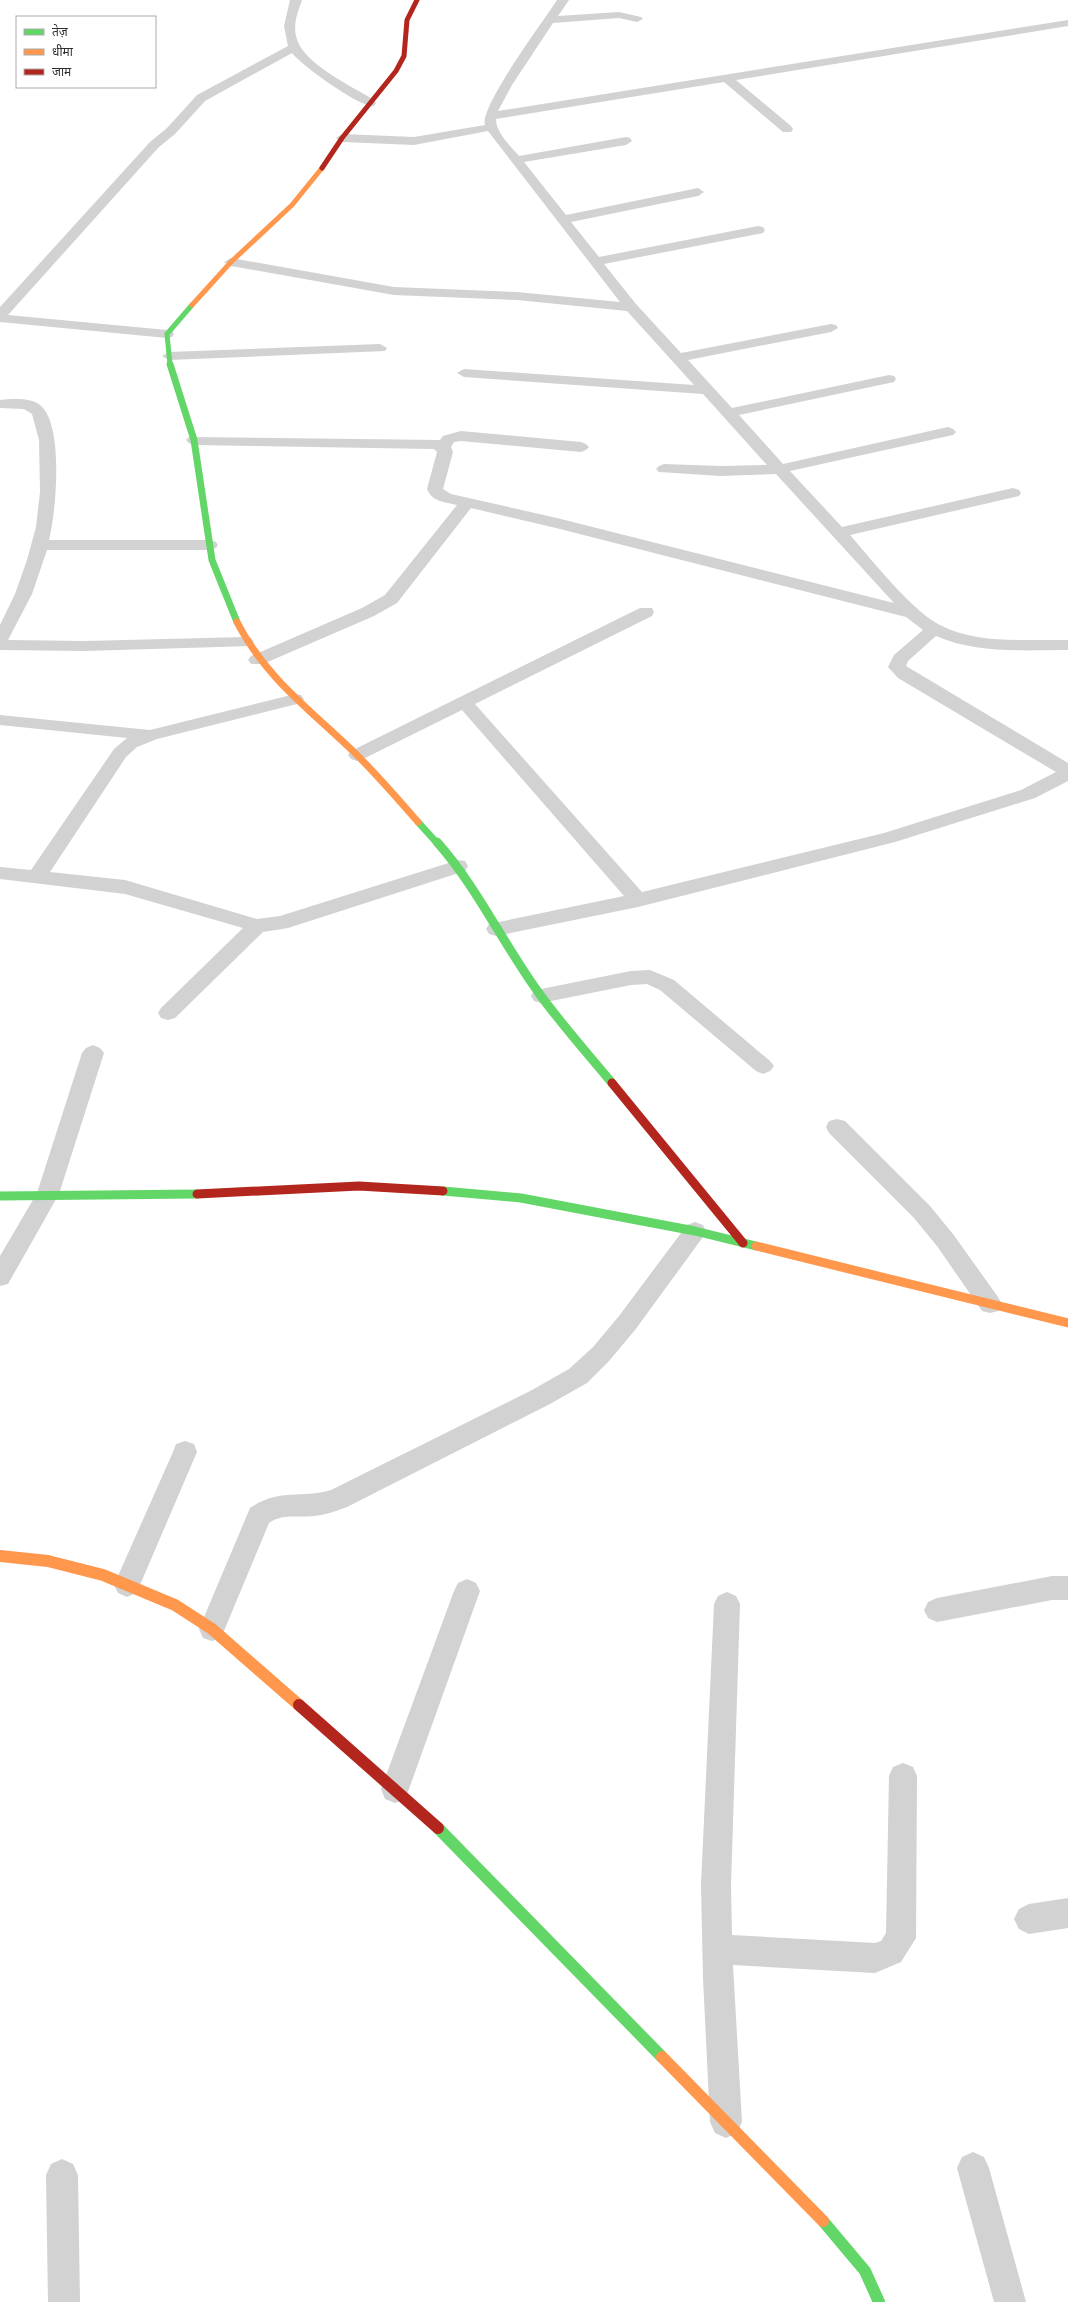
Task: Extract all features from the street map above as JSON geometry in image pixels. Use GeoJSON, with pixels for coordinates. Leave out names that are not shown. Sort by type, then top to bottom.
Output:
{"type":"FeatureCollection","features":[{"type":"Feature","properties":{"kind":"street"},"geometry":{"type":"LineString","coordinates":[[296,0],[288,22],[293,48],[306,63],[370,103]]}},
{"type":"Feature","properties":{"kind":"street"},"geometry":{"type":"LineString","coordinates":[[417,0],[407,20],[402,63],[342,138],[312,182],[292,205],[231,262],[167,334],[169,356],[194,440],[212,560],[245,642],[258,660],[295,699],[357,755],[458,866],[496,929],[541,996],[744,1243]]}},
{"type":"Feature","properties":{"kind":"street"},"geometry":{"type":"LineString","coordinates":[[563,0],[506,85],[492,110],[492,121],[495,134],[594,262],[631,307],[912,613],[934,629],[953,637],[973,642],[1068,645]]}},
{"type":"Feature","properties":{"kind":"street"},"geometry":{"type":"LineString","coordinates":[[551,20],[619,15],[637,19]]}},
{"type":"Feature","properties":{"kind":"street"},"geometry":{"type":"LineString","coordinates":[[342,138],[414,141],[492,121],[727,78],[1068,23]]}},
{"type":"Feature","properties":{"kind":"street"},"geometry":{"type":"LineString","coordinates":[[0,316],[154,145],[171,131],[188,110],[201,98],[293,48]]}},
{"type":"Feature","properties":{"kind":"street"},"geometry":{"type":"LineString","coordinates":[[727,78],[787,129]]}},
{"type":"Feature","properties":{"kind":"street"},"geometry":{"type":"LineString","coordinates":[[515,160],[626,141]]}},
{"type":"Feature","properties":{"kind":"street"},"geometry":{"type":"LineString","coordinates":[[562,220],[698,192]]}},
{"type":"Feature","properties":{"kind":"street"},"geometry":{"type":"LineString","coordinates":[[594,262],[758,230]]}},
{"type":"Feature","properties":{"kind":"street"},"geometry":{"type":"LineString","coordinates":[[231,262],[394,291],[517,296],[631,307]]}},
{"type":"Feature","properties":{"kind":"street"},"geometry":{"type":"LineString","coordinates":[[0,316],[167,334]]}},
{"type":"Feature","properties":{"kind":"street"},"geometry":{"type":"LineString","coordinates":[[678,358],[831,328]]}},
{"type":"Feature","properties":{"kind":"street"},"geometry":{"type":"LineString","coordinates":[[169,356],[380,348]]}},
{"type":"Feature","properties":{"kind":"street"},"geometry":{"type":"LineString","coordinates":[[464,373],[707,390]]}},
{"type":"Feature","properties":{"kind":"street"},"geometry":{"type":"LineString","coordinates":[[729,413],[889,379]]}},
{"type":"Feature","properties":{"kind":"street"},"geometry":{"type":"LineString","coordinates":[[0,404],[27,405],[37,410],[40,414],[47,441],[48,509],[41,545],[6,616],[0,639]]}},
{"type":"Feature","properties":{"kind":"street"},"geometry":{"type":"LineString","coordinates":[[664,469],[721,471],[780,469],[948,432]]}},
{"type":"Feature","properties":{"kind":"street"},"geometry":{"type":"LineString","coordinates":[[443,447],[448,439],[461,436],[581,447]]}},
{"type":"Feature","properties":{"kind":"street"},"geometry":{"type":"LineString","coordinates":[[194,440],[436,444],[443,447],[445,452],[435,489],[437,494],[446,498],[565,525],[912,613]]}},
{"type":"Feature","properties":{"kind":"street"},"geometry":{"type":"LineString","coordinates":[[839,533],[1013,493]]}},
{"type":"Feature","properties":{"kind":"street"},"geometry":{"type":"LineString","coordinates":[[258,660],[368,612],[391,599],[467,503]]}},
{"type":"Feature","properties":{"kind":"street"},"geometry":{"type":"LineString","coordinates":[[41,545],[210,545]]}},
{"type":"Feature","properties":{"kind":"street"},"geometry":{"type":"LineString","coordinates":[[357,755],[646,612]]}},
{"type":"Feature","properties":{"kind":"street"},"geometry":{"type":"LineString","coordinates":[[934,629],[900,659],[897,667],[904,674],[1068,772]]}},
{"type":"Feature","properties":{"kind":"street"},"geometry":{"type":"LineString","coordinates":[[0,645],[85,646],[245,642]]}},
{"type":"Feature","properties":{"kind":"street"},"geometry":{"type":"LineString","coordinates":[[36,878],[120,753],[131,743],[151,735],[295,699]]}},
{"type":"Feature","properties":{"kind":"street"},"geometry":{"type":"LineString","coordinates":[[464,702],[638,900]]}},
{"type":"Feature","properties":{"kind":"street"},"geometry":{"type":"LineString","coordinates":[[0,720],[151,735]]}},
{"type":"Feature","properties":{"kind":"street"},"geometry":{"type":"LineString","coordinates":[[496,929],[638,900],[888,838],[1028,794],[1068,772]]}},
{"type":"Feature","properties":{"kind":"street"},"geometry":{"type":"LineString","coordinates":[[0,873],[125,887],[157,895],[256,926],[281,923],[458,866]]}},
{"type":"Feature","properties":{"kind":"street"},"geometry":{"type":"LineString","coordinates":[[168,1013],[256,926]]}},
{"type":"Feature","properties":{"kind":"street"},"geometry":{"type":"LineString","coordinates":[[541,996],[632,978],[650,977],[667,985],[763,1066]]}},
{"type":"Feature","properties":{"kind":"street"},"geometry":{"type":"LineString","coordinates":[[0,1277],[48,1194],[93,1053]]}},
{"type":"Feature","properties":{"kind":"street"},"geometry":{"type":"LineString","coordinates":[[837,1127],[922,1212],[945,1240],[990,1304]]}},
{"type":"Feature","properties":{"kind":"street"},"geometry":{"type":"LineString","coordinates":[[0,1196],[48,1194],[177,1194],[359,1186],[428,1189],[521,1198],[695,1231],[1068,1323]]}},
{"type":"Feature","properties":{"kind":"street"},"geometry":{"type":"LineString","coordinates":[[212,1629],[259,1516],[270,1507],[282,1504],[312,1505],[338,1499],[542,1397],[578,1376],[601,1354],[695,1231]]}},
{"type":"Feature","properties":{"kind":"street"},"geometry":{"type":"LineString","coordinates":[[127,1585],[185,1452]]}},
{"type":"Feature","properties":{"kind":"street"},"geometry":{"type":"LineString","coordinates":[[0,1556],[48,1561],[103,1575],[175,1605],[212,1629],[426,1816],[837,2236],[865,2271],[879,2302]]}},
{"type":"Feature","properties":{"kind":"street"},"geometry":{"type":"LineString","coordinates":[[937,1610],[1052,1588],[1068,1588]]}},
{"type":"Feature","properties":{"kind":"street"},"geometry":{"type":"LineString","coordinates":[[395,1789],[467,1591]]}},
{"type":"Feature","properties":{"kind":"street"},"geometry":{"type":"LineString","coordinates":[[726,2122],[717,1949],[716,1885],[727,1604]]}},
{"type":"Feature","properties":{"kind":"street"},"geometry":{"type":"LineString","coordinates":[[717,1949],[875,1958],[891,1952],[901,1938],[903,1776]]}},
{"type":"Feature","properties":{"kind":"street"},"geometry":{"type":"LineString","coordinates":[[1029,1919],[1068,1913]]}},
{"type":"Feature","properties":{"kind":"street"},"geometry":{"type":"LineString","coordinates":[[973,2168],[1010,2302]]}},
{"type":"Feature","properties":{"kind":"street"},"geometry":{"type":"LineString","coordinates":[[62,2175],[64,2302]]}},
{"type":"Feature","properties":{"kind":"traffic: fast"},"geometry":{"type":"LineString","coordinates":[[192,305],[167,334],[171,369],[194,440],[212,560],[237,622]]}},
{"type":"Feature","properties":{"kind":"traffic: fast"},"geometry":{"type":"LineString","coordinates":[[418,822],[458,866],[496,929],[541,996],[612,1083]]}},
{"type":"Feature","properties":{"kind":"traffic: fast"},"geometry":{"type":"LineString","coordinates":[[443,1191],[521,1198],[695,1231],[756,1246]]}},
{"type":"Feature","properties":{"kind":"traffic: fast"},"geometry":{"type":"LineString","coordinates":[[0,1196],[197,1194]]}},
{"type":"Feature","properties":{"kind":"traffic: fast"},"geometry":{"type":"LineString","coordinates":[[438,1828],[662,2057]]}},
{"type":"Feature","properties":{"kind":"traffic: fast"},"geometry":{"type":"LineString","coordinates":[[823,2221],[865,2271],[879,2302]]}},
{"type":"Feature","properties":{"kind":"traffic: slow"},"geometry":{"type":"LineString","coordinates":[[192,305],[231,262],[292,205],[322,168]]}},
{"type":"Feature","properties":{"kind":"traffic: slow"},"geometry":{"type":"LineString","coordinates":[[237,622],[247,642],[259,660],[274,678],[289,694],[364,762],[418,822]]}},
{"type":"Feature","properties":{"kind":"traffic: slow"},"geometry":{"type":"LineString","coordinates":[[756,1246],[1068,1323]]}},
{"type":"Feature","properties":{"kind":"traffic: slow"},"geometry":{"type":"LineString","coordinates":[[0,1556],[48,1561],[103,1575],[175,1605],[212,1629],[299,1705]]}},
{"type":"Feature","properties":{"kind":"traffic: slow"},"geometry":{"type":"LineString","coordinates":[[662,2057],[823,2221]]}},
{"type":"Feature","properties":{"kind":"traffic: jam"},"geometry":{"type":"LineString","coordinates":[[322,168],[342,138],[396,71],[404,56],[407,20],[417,0]]}},
{"type":"Feature","properties":{"kind":"traffic: jam"},"geometry":{"type":"LineString","coordinates":[[612,1083],[743,1243]]}},
{"type":"Feature","properties":{"kind":"traffic: jam"},"geometry":{"type":"LineString","coordinates":[[197,1194],[359,1186],[443,1191]]}},
{"type":"Feature","properties":{"kind":"traffic: jam"},"geometry":{"type":"LineString","coordinates":[[299,1705],[438,1828]]}}]}
